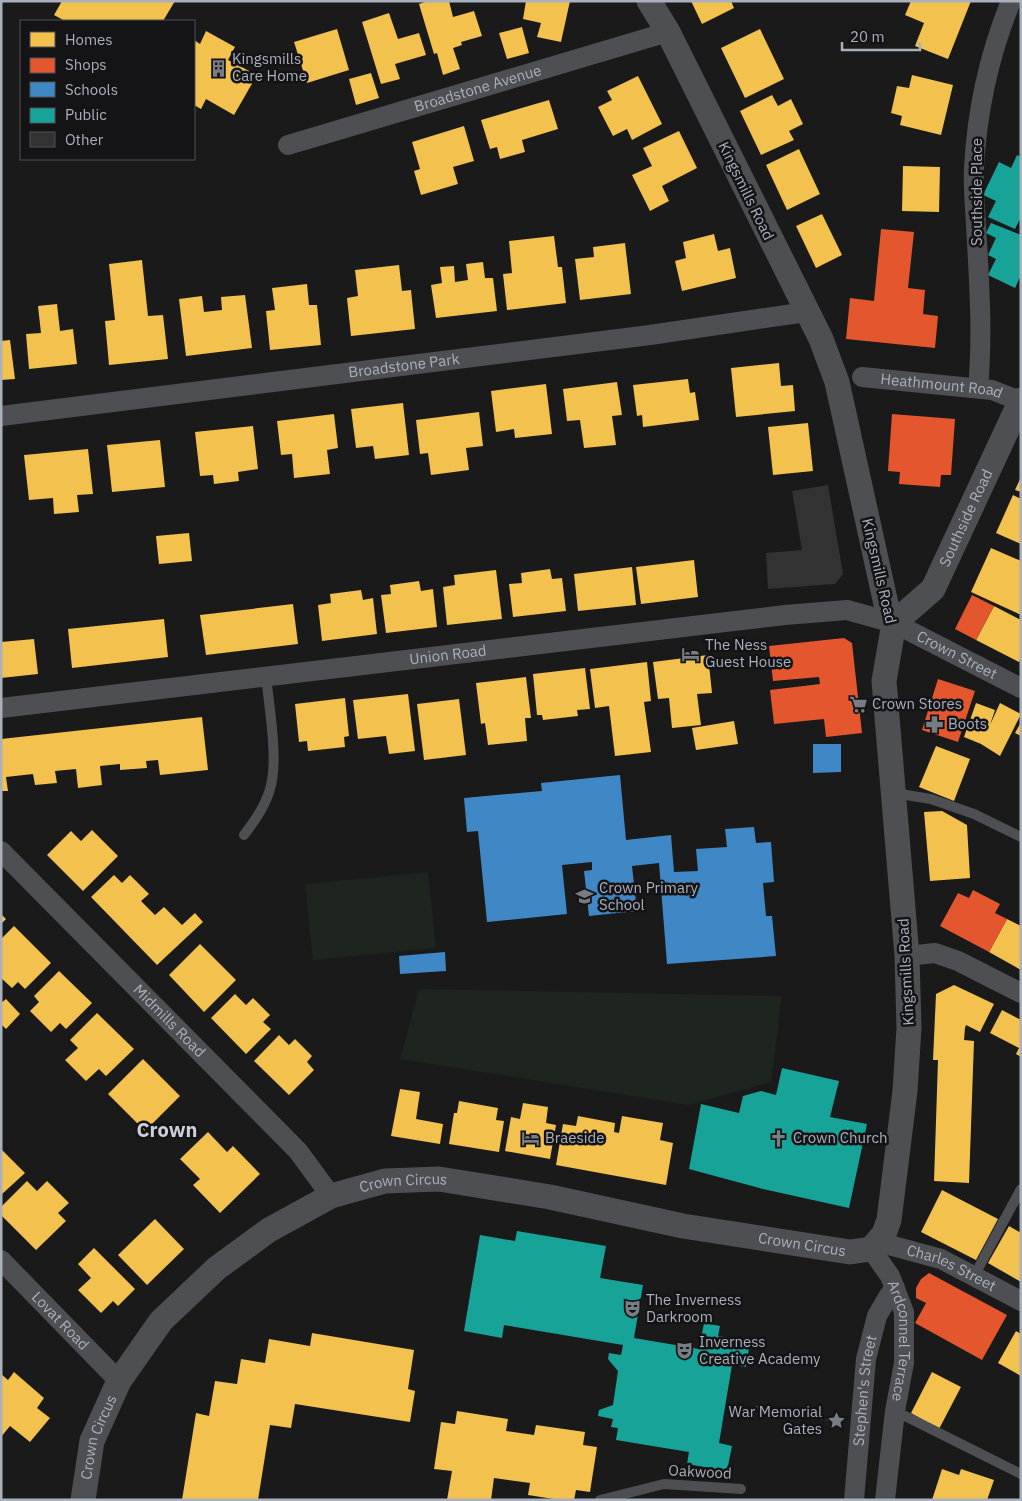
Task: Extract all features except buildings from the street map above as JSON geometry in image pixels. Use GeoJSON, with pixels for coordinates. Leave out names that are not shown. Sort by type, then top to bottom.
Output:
{"type":"FeatureCollection","features":[{"type":"Feature","properties":{"kind":"street","name":"Kingsmills Road"},"geometry":{"type":"LineString","coordinates":[[649,1],[668,32],[821,339],[837,382],[886,604],[894,623],[884,681],[907,956],[909,1028],[905,1091],[889,1220],[884,1234],[875,1245]]}},
{"type":"Feature","properties":{"kind":"street","name":"Southside Place"},"geometry":{"type":"LineString","coordinates":[[978,388],[980,308],[974,169],[977,135],[988,69],[998,33],[1011,1]]}},
{"type":"Feature","properties":{"kind":"street","name":"Broadstone Avenue"},"geometry":{"type":"LineString","coordinates":[[288,145],[668,32]]}},
{"type":"Feature","properties":{"kind":"street","name":"Broadstone Park"},"geometry":{"type":"LineString","coordinates":[[1,416],[650,334],[806,312]]}},
{"type":"Feature","properties":{"kind":"street","name":"Heathmount Road"},"geometry":{"type":"LineString","coordinates":[[862,378],[978,388],[992,390],[1021,400]]}},
{"type":"Feature","properties":{"kind":"street","name":"Southside Road"},"geometry":{"type":"LineString","coordinates":[[894,623],[933,589],[1021,400]]}},
{"type":"Feature","properties":{"kind":"street","name":"Union Road"},"geometry":{"type":"LineString","coordinates":[[1,708],[847,610],[894,623]]}},
{"type":"Feature","properties":{"kind":"street","name":"Crown Street"},"geometry":{"type":"LineString","coordinates":[[894,623],[1021,688]]}},
{"type":"Feature","properties":{"kind":"street","name":"Midmills Road"},"geometry":{"type":"LineString","coordinates":[[1,850],[298,1152],[331,1196]]}},
{"type":"Feature","properties":{"kind":"street"},"geometry":{"type":"LineString","coordinates":[[907,956],[935,952],[958,961],[1021,993]]}},
{"type":"Feature","properties":{"kind":"street","name":"Crown Circus"},"geometry":{"type":"LineString","coordinates":[[83,1500],[92,1441],[119,1381],[161,1321],[217,1268],[269,1230],[331,1196],[385,1181],[439,1180],[550,1197],[683,1226],[827,1250],[850,1252],[875,1245]]}},
{"type":"Feature","properties":{"kind":"street","name":"Charles Street"},"geometry":{"type":"LineString","coordinates":[[875,1245],[930,1255],[1021,1301]]}},
{"type":"Feature","properties":{"kind":"street","name":"Ardconnel Terrace"},"geometry":{"type":"LineString","coordinates":[[875,1245],[904,1312],[904,1363],[895,1411],[885,1500]]}},
{"type":"Feature","properties":{"kind":"street","name":"Lovat Road"},"geometry":{"type":"LineString","coordinates":[[1,1260],[119,1381]]}},
{"type":"Feature","properties":{"kind":"street","name":"Stephen's Street"},"geometry":{"type":"LineString","coordinates":[[854,1500],[862,1424],[866,1359],[877,1316],[895,1288]]}},
{"type":"Feature","properties":{"kind":"lane"},"geometry":{"type":"LineString","coordinates":[[244,835],[267,798],[274,772],[266,676]]}},
{"type":"Feature","properties":{"kind":"lane"},"geometry":{"type":"LineString","coordinates":[[893,792],[931,799],[974,814],[1021,837]]}},
{"type":"Feature","properties":{"kind":"lane"},"geometry":{"type":"LineString","coordinates":[[974,1276],[1021,1189]]}},
{"type":"Feature","properties":{"kind":"lane"},"geometry":{"type":"LineString","coordinates":[[895,1411],[1021,1474]]}},
{"type":"Feature","properties":{"kind":"lane","name":"Oakwood"},"geometry":{"type":"LineString","coordinates":[[600,1500],[664,1484],[741,1488]]}},
{"type":"Feature","properties":{"kind":"path"},"geometry":{"type":"LineString","coordinates":[[756,1407],[862,1424]]}},
{"type":"Feature","properties":{"kind":"shaded area"},"geometry":{"type":"Polygon","coordinates":[[[428,872],[436,948],[313,960],[305,884],[428,872]]]}},
{"type":"Feature","properties":{"kind":"shaded area"},"geometry":{"type":"Polygon","coordinates":[[[419,989],[782,996],[771,1082],[689,1105],[400,1059],[419,989]]]}},
{"type":"Feature","properties":{"kind":"place","name":"Kingsmills Care Home"},"geometry":{"type":"Point","coordinates":[218,68]}},
{"type":"Feature","properties":{"kind":"place","name":"The Ness Guest House"},"geometry":{"type":"Point","coordinates":[691,654]}},
{"type":"Feature","properties":{"kind":"place","name":"Crown Stores"},"geometry":{"type":"Point","coordinates":[858,704]}},
{"type":"Feature","properties":{"kind":"place","name":"Boots"},"geometry":{"type":"Point","coordinates":[934,724]}},
{"type":"Feature","properties":{"kind":"place","name":"Crown Primary School"},"geometry":{"type":"Point","coordinates":[585,897]}},
{"type":"Feature","properties":{"kind":"place","name":"Braeside"},"geometry":{"type":"Point","coordinates":[531,1138]}},
{"type":"Feature","properties":{"kind":"place","name":"Crown Church"},"geometry":{"type":"Point","coordinates":[779,1138]}},
{"type":"Feature","properties":{"kind":"place","name":"The Inverness Darkroom"},"geometry":{"type":"Point","coordinates":[632,1309]}},
{"type":"Feature","properties":{"kind":"place","name":"Inverness Creative Academy"},"geometry":{"type":"Point","coordinates":[685,1351]}},
{"type":"Feature","properties":{"kind":"place","name":"War Memorial Gates"},"geometry":{"type":"Point","coordinates":[836,1421]}},
{"type":"Feature","properties":{"kind":"district","name":"Crown"},"geometry":{"type":"Point","coordinates":[167,1130]}}]}
